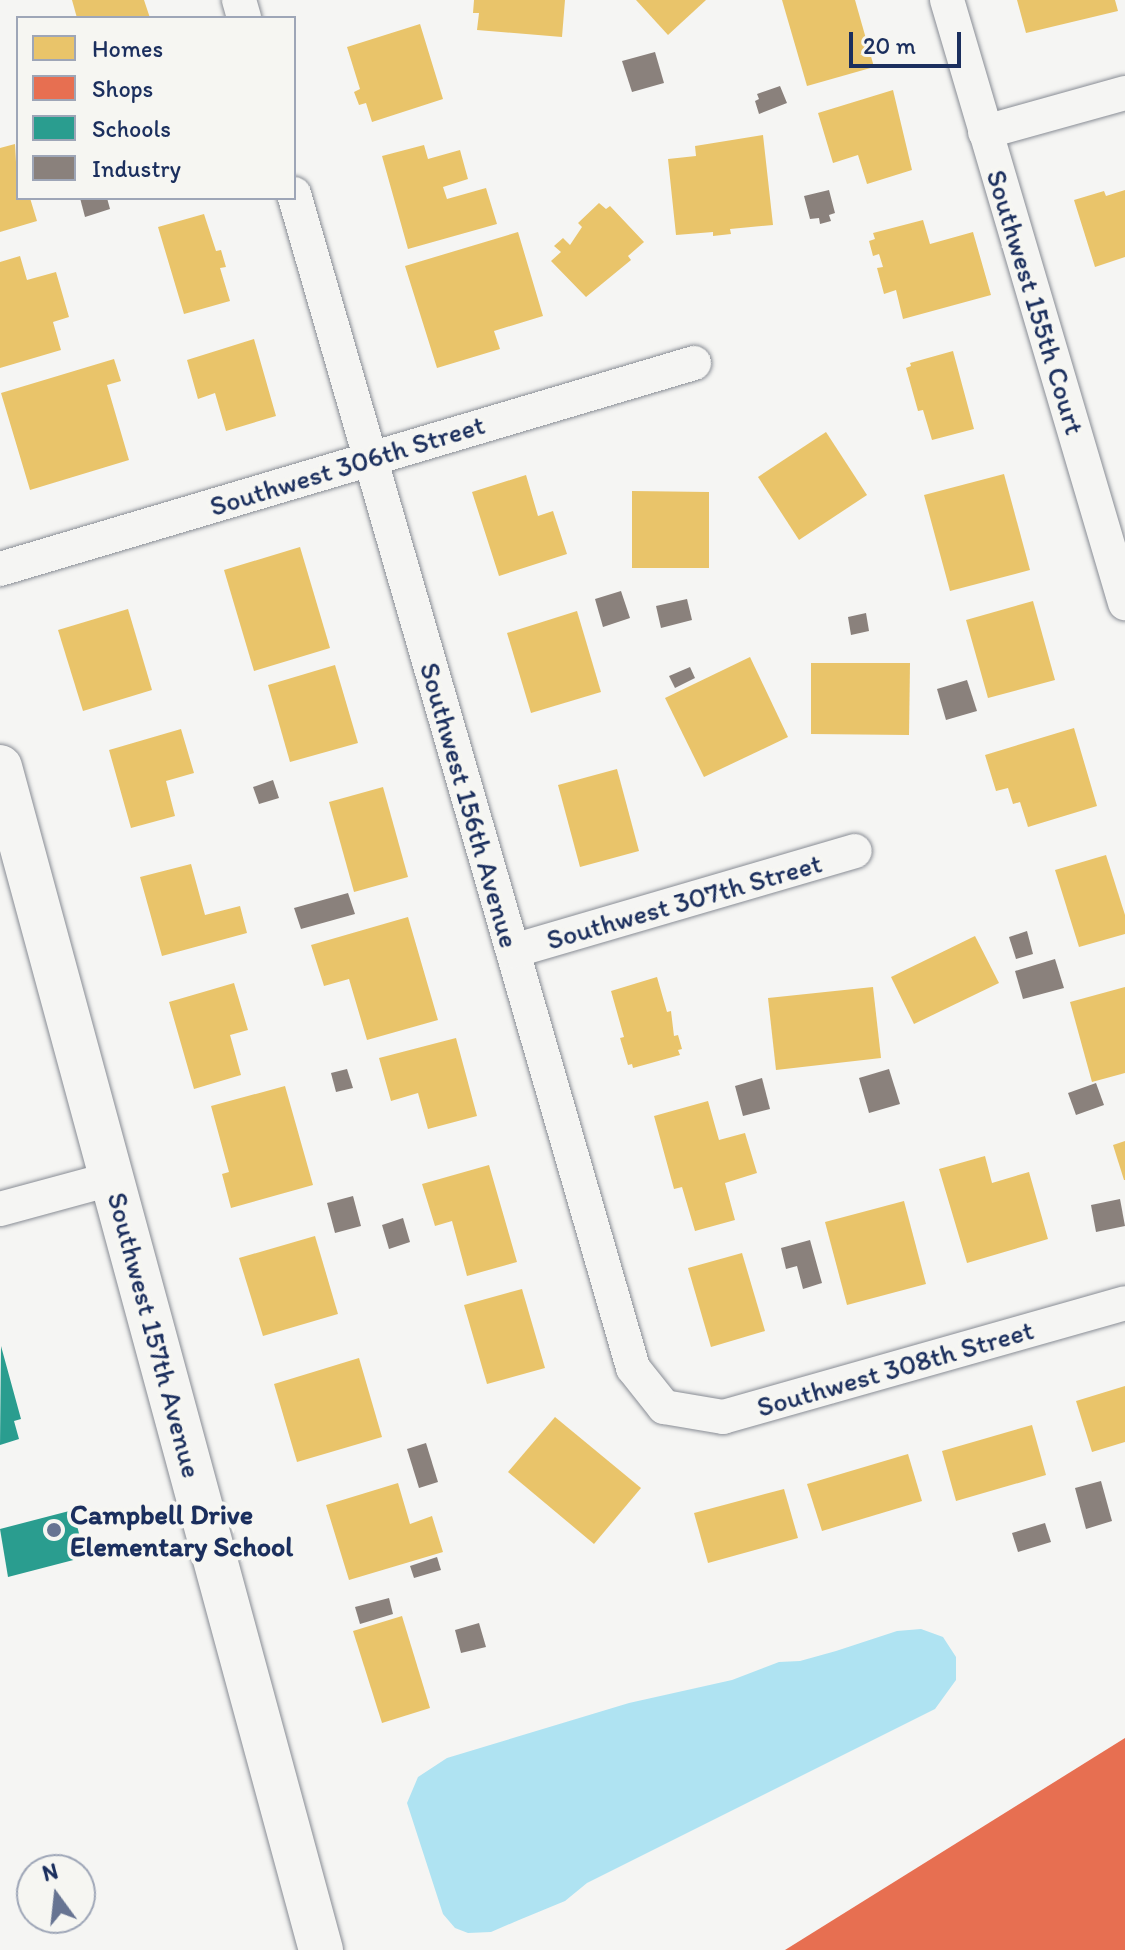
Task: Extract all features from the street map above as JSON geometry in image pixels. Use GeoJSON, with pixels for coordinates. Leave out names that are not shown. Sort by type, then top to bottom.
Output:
{"type":"FeatureCollection","features":[{"type":"Feature","properties":{"kind":"street","name":"Southwest 155th Court"},"geometry":{"type":"LineString","coordinates":[[947,0],[985,132],[1116,540],[1125,603]]}},
{"type":"Feature","properties":{"kind":"street"},"geometry":{"type":"LineString","coordinates":[[985,132],[1125,93]]}},
{"type":"Feature","properties":{"kind":"street","name":"Southwest 156th Avenue"},"geometry":{"type":"LineString","coordinates":[[296,200],[633,1368],[664,1407]]}},
{"type":"Feature","properties":{"kind":"street","name":"Southwest 306th Street"},"geometry":{"type":"LineString","coordinates":[[0,569],[694,363]]}},
{"type":"Feature","properties":{"kind":"street","name":"Southwest 157th Avenue"},"geometry":{"type":"LineString","coordinates":[[0,767],[321,1950]]}},
{"type":"Feature","properties":{"kind":"street","name":"Southwest 307th Street"},"geometry":{"type":"LineString","coordinates":[[513,951],[855,851]]}},
{"type":"Feature","properties":{"kind":"street"},"geometry":{"type":"LineString","coordinates":[[0,1209],[114,1178]]}},
{"type":"Feature","properties":{"kind":"street","name":"Southwest 308th Street"},"geometry":{"type":"LineString","coordinates":[[664,1407],[723,1417],[1125,1303]]}},
{"type":"Feature","properties":{"kind":"water"},"geometry":{"type":"Polygon","coordinates":[[[921,1629],[943,1637],[956,1657],[956,1680],[935,1709],[587,1883],[565,1901],[491,1932],[468,1933],[455,1928],[443,1914],[407,1803],[418,1777],[447,1758],[629,1703],[732,1680],[779,1662],[800,1661],[897,1631],[921,1629]]]}},
{"type":"Feature","properties":{"kind":"building: Homes"},"geometry":{"type":"Polygon","coordinates":[[[72,0],[144,0],[149,16],[76,16],[72,0]]]}},
{"type":"Feature","properties":{"kind":"building: Homes"},"geometry":{"type":"Polygon","coordinates":[[[474,0],[565,0],[562,37],[477,30],[479,13],[473,13],[474,0]]]}},
{"type":"Feature","properties":{"kind":"building: Homes"},"geometry":{"type":"Polygon","coordinates":[[[636,0],[706,0],[668,35],[636,0]]]}},
{"type":"Feature","properties":{"kind":"building: Homes"},"geometry":{"type":"Polygon","coordinates":[[[782,0],[855,0],[874,67],[807,86],[782,0]]]}},
{"type":"Feature","properties":{"kind":"building: Homes"},"geometry":{"type":"Polygon","coordinates":[[[1017,0],[1115,0],[1118,11],[1026,33],[1017,0]]]}},
{"type":"Feature","properties":{"kind":"building: Homes"},"geometry":{"type":"Polygon","coordinates":[[[420,24],[443,99],[372,122],[366,103],[359,105],[354,92],[360,89],[347,47],[420,24]]]}},
{"type":"Feature","properties":{"kind":"building: Homes"},"geometry":{"type":"Polygon","coordinates":[[[893,90],[912,170],[867,184],[858,155],[833,163],[818,113],[893,90]]]}},
{"type":"Feature","properties":{"kind":"building: Homes"},"geometry":{"type":"Polygon","coordinates":[[[763,135],[773,225],[730,229],[731,234],[713,236],[713,232],[676,235],[668,159],[696,156],[695,146],[763,135]]]}},
{"type":"Feature","properties":{"kind":"building: Homes"},"geometry":{"type":"Polygon","coordinates":[[[15,144],[16,200],[31,200],[37,221],[0,232],[0,148],[15,144]]]}},
{"type":"Feature","properties":{"kind":"building: Homes"},"geometry":{"type":"Polygon","coordinates":[[[424,145],[428,159],[460,150],[468,179],[443,187],[447,199],[486,188],[497,224],[408,249],[382,156],[424,145]]]}},
{"type":"Feature","properties":{"kind":"building: Homes"},"geometry":{"type":"Polygon","coordinates":[[[1125,190],[1125,257],[1095,267],[1074,200],[1104,191],[1106,196],[1125,190]]]}},
{"type":"Feature","properties":{"kind":"building: Homes"},"geometry":{"type":"Polygon","coordinates":[[[599,203],[606,209],[610,206],[644,242],[628,256],[631,260],[586,297],[551,261],[561,252],[554,246],[563,238],[570,245],[582,227],[578,223],[599,203]]]}},
{"type":"Feature","properties":{"kind":"building: Homes"},"geometry":{"type":"Polygon","coordinates":[[[204,214],[216,251],[221,250],[226,267],[220,268],[230,301],[184,314],[158,227],[204,214]]]}},
{"type":"Feature","properties":{"kind":"building: Homes"},"geometry":{"type":"Polygon","coordinates":[[[923,220],[930,244],[973,232],[991,295],[903,319],[896,290],[884,294],[877,268],[883,267],[879,254],[873,256],[869,241],[875,239],[873,233],[923,220]]]}},
{"type":"Feature","properties":{"kind":"building: Homes"},"geometry":{"type":"Polygon","coordinates":[[[518,232],[543,316],[494,331],[500,349],[437,368],[405,266],[518,232]]]}},
{"type":"Feature","properties":{"kind":"building: Homes"},"geometry":{"type":"Polygon","coordinates":[[[20,256],[27,280],[56,272],[69,317],[53,322],[61,350],[0,368],[0,262],[20,256]]]}},
{"type":"Feature","properties":{"kind":"building: Homes"},"geometry":{"type":"Polygon","coordinates":[[[254,339],[276,416],[226,431],[215,393],[198,399],[187,360],[254,339]]]}},
{"type":"Feature","properties":{"kind":"building: Homes"},"geometry":{"type":"Polygon","coordinates":[[[953,351],[974,429],[932,440],[923,410],[918,411],[906,368],[911,366],[910,363],[953,351]]]}},
{"type":"Feature","properties":{"kind":"building: Homes"},"geometry":{"type":"Polygon","coordinates":[[[114,359],[121,381],[107,385],[129,460],[30,490],[1,393],[114,359]]]}},
{"type":"Feature","properties":{"kind":"building: Homes"},"geometry":{"type":"Polygon","coordinates":[[[826,432],[867,495],[799,540],[758,477],[826,432]]]}},
{"type":"Feature","properties":{"kind":"building: Homes"},"geometry":{"type":"Polygon","coordinates":[[[1004,474],[1030,570],[950,591],[924,495],[1004,474]]]}},
{"type":"Feature","properties":{"kind":"building: Homes"},"geometry":{"type":"Polygon","coordinates":[[[526,475],[538,516],[553,511],[567,554],[499,576],[472,492],[526,475]]]}},
{"type":"Feature","properties":{"kind":"building: Homes"},"geometry":{"type":"Polygon","coordinates":[[[632,491],[709,492],[709,568],[632,568],[632,491]]]}},
{"type":"Feature","properties":{"kind":"building: Homes"},"geometry":{"type":"Polygon","coordinates":[[[300,547],[330,648],[254,671],[224,570],[300,547]]]}},
{"type":"Feature","properties":{"kind":"building: Homes"},"geometry":{"type":"Polygon","coordinates":[[[1033,601],[1055,680],[988,698],[966,620],[1033,601]]]}},
{"type":"Feature","properties":{"kind":"building: Homes"},"geometry":{"type":"Polygon","coordinates":[[[128,609],[152,690],[83,711],[58,630],[128,609]]]}},
{"type":"Feature","properties":{"kind":"building: Homes"},"geometry":{"type":"Polygon","coordinates":[[[577,611],[601,692],[531,713],[507,633],[577,611]]]}},
{"type":"Feature","properties":{"kind":"building: Homes"},"geometry":{"type":"Polygon","coordinates":[[[750,657],[788,737],[704,777],[665,698],[750,657]]]}},
{"type":"Feature","properties":{"kind":"building: Homes"},"geometry":{"type":"Polygon","coordinates":[[[811,663],[910,663],[909,735],[811,734],[811,663]]]}},
{"type":"Feature","properties":{"kind":"building: Homes"},"geometry":{"type":"Polygon","coordinates":[[[335,665],[358,743],[290,762],[268,685],[335,665]]]}},
{"type":"Feature","properties":{"kind":"building: Homes"},"geometry":{"type":"Polygon","coordinates":[[[1074,728],[1097,806],[1028,827],[1020,802],[1013,804],[1008,788],[996,791],[985,755],[1074,728]]]}},
{"type":"Feature","properties":{"kind":"building: Homes"},"geometry":{"type":"Polygon","coordinates":[[[181,729],[194,773],[166,781],[175,816],[131,828],[109,750],[181,729]]]}},
{"type":"Feature","properties":{"kind":"building: Homes"},"geometry":{"type":"Polygon","coordinates":[[[617,769],[639,851],[580,867],[558,785],[617,769]]]}},
{"type":"Feature","properties":{"kind":"building: Homes"},"geometry":{"type":"Polygon","coordinates":[[[383,787],[408,877],[354,892],[329,802],[383,787]]]}},
{"type":"Feature","properties":{"kind":"building: Homes"},"geometry":{"type":"Polygon","coordinates":[[[1106,855],[1125,915],[1125,934],[1079,947],[1055,870],[1106,855]]]}},
{"type":"Feature","properties":{"kind":"building: Homes"},"geometry":{"type":"Polygon","coordinates":[[[191,864],[205,915],[240,906],[247,933],[162,956],[140,877],[191,864]]]}},
{"type":"Feature","properties":{"kind":"building: Homes"},"geometry":{"type":"Polygon","coordinates":[[[408,917],[438,1020],[367,1040],[349,979],[324,986],[311,945],[408,917]]]}},
{"type":"Feature","properties":{"kind":"building: Homes"},"geometry":{"type":"Polygon","coordinates":[[[975,936],[999,983],[914,1024],[891,977],[975,936]]]}},
{"type":"Feature","properties":{"kind":"building: Homes"},"geometry":{"type":"Polygon","coordinates":[[[657,977],[667,1012],[671,1011],[674,1036],[678,1035],[682,1049],[678,1050],[680,1055],[633,1068],[632,1064],[628,1065],[620,1038],[624,1037],[611,991],[657,977]]]}},
{"type":"Feature","properties":{"kind":"building: Homes"},"geometry":{"type":"Polygon","coordinates":[[[234,983],[248,1030],[230,1035],[241,1075],[194,1089],[169,1002],[234,983]]]}},
{"type":"Feature","properties":{"kind":"building: Homes"},"geometry":{"type":"Polygon","coordinates":[[[873,987],[881,1058],[776,1070],[768,998],[873,987]]]}},
{"type":"Feature","properties":{"kind":"building: Homes"},"geometry":{"type":"Polygon","coordinates":[[[1125,987],[1125,1073],[1092,1082],[1070,1002],[1125,987]]]}},
{"type":"Feature","properties":{"kind":"building: Homes"},"geometry":{"type":"Polygon","coordinates":[[[456,1038],[477,1116],[428,1129],[418,1093],[391,1101],[379,1058],[456,1038]]]}},
{"type":"Feature","properties":{"kind":"building: Homes"},"geometry":{"type":"Polygon","coordinates":[[[285,1086],[313,1185],[231,1208],[222,1174],[229,1172],[211,1106],[285,1086]]]}},
{"type":"Feature","properties":{"kind":"building: Homes"},"geometry":{"type":"Polygon","coordinates":[[[708,1101],[719,1140],[745,1133],[757,1173],[725,1183],[735,1220],[695,1231],[682,1187],[674,1189],[654,1116],[708,1101]]]}},
{"type":"Feature","properties":{"kind":"building: Homes"},"geometry":{"type":"Polygon","coordinates":[[[1125,1141],[1125,1180],[1124,1180],[1113,1145],[1125,1141]]]}},
{"type":"Feature","properties":{"kind":"building: Homes"},"geometry":{"type":"Polygon","coordinates":[[[985,1156],[992,1183],[1029,1172],[1048,1239],[967,1263],[939,1169],[985,1156]]]}},
{"type":"Feature","properties":{"kind":"building: Homes"},"geometry":{"type":"Polygon","coordinates":[[[489,1165],[517,1262],[467,1276],[452,1221],[435,1226],[422,1184],[489,1165]]]}},
{"type":"Feature","properties":{"kind":"building: Homes"},"geometry":{"type":"Polygon","coordinates":[[[904,1201],[926,1284],[847,1305],[825,1222],[904,1201]]]}},
{"type":"Feature","properties":{"kind":"building: Homes"},"geometry":{"type":"Polygon","coordinates":[[[315,1236],[338,1314],[263,1336],[239,1258],[315,1236]]]}},
{"type":"Feature","properties":{"kind":"building: Homes"},"geometry":{"type":"Polygon","coordinates":[[[742,1253],[765,1331],[711,1347],[688,1268],[742,1253]]]}},
{"type":"Feature","properties":{"kind":"building: Homes"},"geometry":{"type":"Polygon","coordinates":[[[522,1289],[545,1368],[487,1384],[464,1305],[522,1289]]]}},
{"type":"Feature","properties":{"kind":"building: Homes"},"geometry":{"type":"Polygon","coordinates":[[[359,1358],[382,1437],[297,1462],[274,1384],[359,1358]]]}},
{"type":"Feature","properties":{"kind":"building: Homes"},"geometry":{"type":"Polygon","coordinates":[[[1125,1386],[1125,1442],[1092,1452],[1076,1401],[1125,1386]]]}},
{"type":"Feature","properties":{"kind":"building: Homes"},"geometry":{"type":"Polygon","coordinates":[[[555,1417],[641,1488],[594,1544],[508,1472],[555,1417]]]}},
{"type":"Feature","properties":{"kind":"building: Homes"},"geometry":{"type":"Polygon","coordinates":[[[1032,1425],[1046,1475],[956,1501],[942,1451],[1032,1425]]]}},
{"type":"Feature","properties":{"kind":"building: Homes"},"geometry":{"type":"Polygon","coordinates":[[[908,1454],[922,1501],[822,1531],[807,1484],[908,1454]]]}},
{"type":"Feature","properties":{"kind":"building: Homes"},"geometry":{"type":"Polygon","coordinates":[[[398,1483],[410,1524],[432,1516],[443,1552],[349,1580],[326,1505],[398,1483]]]}},
{"type":"Feature","properties":{"kind":"building: Homes"},"geometry":{"type":"Polygon","coordinates":[[[784,1489],[798,1538],[708,1563],[694,1513],[784,1489]]]}},
{"type":"Feature","properties":{"kind":"building: Homes"},"geometry":{"type":"Polygon","coordinates":[[[402,1616],[430,1708],[382,1723],[353,1631],[402,1616]]]}},
{"type":"Feature","properties":{"kind":"building: Shops"},"geometry":{"type":"Polygon","coordinates":[[[1125,1738],[1125,1950],[785,1950],[1125,1738]]]}},
{"type":"Feature","properties":{"kind":"building: Schools"},"geometry":{"type":"Polygon","coordinates":[[[1,1346],[21,1419],[14,1421],[19,1439],[0,1445],[1,1346]]]}},
{"type":"Feature","properties":{"kind":"building: Schools"},"geometry":{"type":"Polygon","coordinates":[[[73,1510],[85,1557],[8,1577],[0,1529],[73,1510]]]}},
{"type":"Feature","properties":{"kind":"building: Industry"},"geometry":{"type":"Polygon","coordinates":[[[655,52],[664,83],[632,92],[622,61],[655,52]]]}},
{"type":"Feature","properties":{"kind":"building: Industry"},"geometry":{"type":"Polygon","coordinates":[[[780,86],[787,103],[759,114],[755,101],[759,99],[757,94],[780,86]]]}},
{"type":"Feature","properties":{"kind":"building: Industry"},"geometry":{"type":"Polygon","coordinates":[[[829,190],[835,213],[829,215],[831,221],[820,224],[819,218],[810,219],[804,196],[829,190]]]}},
{"type":"Feature","properties":{"kind":"building: Industry"},"geometry":{"type":"Polygon","coordinates":[[[81,200],[108,200],[110,209],[85,217],[81,200]]]}},
{"type":"Feature","properties":{"kind":"building: Industry"},"geometry":{"type":"Polygon","coordinates":[[[621,591],[630,618],[603,627],[595,599],[621,591]]]}},
{"type":"Feature","properties":{"kind":"building: Industry"},"geometry":{"type":"Polygon","coordinates":[[[687,599],[692,620],[661,628],[656,606],[687,599]]]}},
{"type":"Feature","properties":{"kind":"building: Industry"},"geometry":{"type":"Polygon","coordinates":[[[866,613],[869,631],[851,635],[848,617],[866,613]]]}},
{"type":"Feature","properties":{"kind":"building: Industry"},"geometry":{"type":"Polygon","coordinates":[[[690,667],[695,678],[675,688],[669,676],[690,667]]]}},
{"type":"Feature","properties":{"kind":"building: Industry"},"geometry":{"type":"Polygon","coordinates":[[[967,680],[977,711],[946,720],[937,689],[967,680]]]}},
{"type":"Feature","properties":{"kind":"building: Industry"},"geometry":{"type":"Polygon","coordinates":[[[273,780],[279,798],[259,804],[253,787],[273,780]]]}},
{"type":"Feature","properties":{"kind":"building: Industry"},"geometry":{"type":"Polygon","coordinates":[[[348,893],[355,914],[301,929],[294,908],[348,893]]]}},
{"type":"Feature","properties":{"kind":"building: Industry"},"geometry":{"type":"Polygon","coordinates":[[[1027,931],[1033,954],[1016,959],[1009,937],[1027,931]]]}},
{"type":"Feature","properties":{"kind":"building: Industry"},"geometry":{"type":"Polygon","coordinates":[[[1055,959],[1064,988],[1023,999],[1015,971],[1055,959]]]}},
{"type":"Feature","properties":{"kind":"building: Industry"},"geometry":{"type":"Polygon","coordinates":[[[347,1069],[353,1088],[336,1092],[331,1073],[347,1069]]]}},
{"type":"Feature","properties":{"kind":"building: Industry"},"geometry":{"type":"Polygon","coordinates":[[[889,1069],[900,1104],[869,1113],[859,1078],[889,1069]]]}},
{"type":"Feature","properties":{"kind":"building: Industry"},"geometry":{"type":"Polygon","coordinates":[[[762,1078],[770,1109],[743,1116],[735,1086],[762,1078]]]}},
{"type":"Feature","properties":{"kind":"building: Industry"},"geometry":{"type":"Polygon","coordinates":[[[1096,1083],[1104,1105],[1076,1115],[1068,1093],[1096,1083]]]}},
{"type":"Feature","properties":{"kind":"building: Industry"},"geometry":{"type":"Polygon","coordinates":[[[353,1196],[361,1226],[335,1233],[327,1203],[353,1196]]]}},
{"type":"Feature","properties":{"kind":"building: Industry"},"geometry":{"type":"Polygon","coordinates":[[[1120,1199],[1125,1226],[1096,1232],[1091,1205],[1120,1199]]]}},
{"type":"Feature","properties":{"kind":"building: Industry"},"geometry":{"type":"Polygon","coordinates":[[[403,1218],[410,1242],[389,1249],[382,1225],[403,1218]]]}},
{"type":"Feature","properties":{"kind":"building: Industry"},"geometry":{"type":"Polygon","coordinates":[[[810,1240],[822,1283],[803,1289],[797,1266],[786,1269],[781,1248],[810,1240]]]}},
{"type":"Feature","properties":{"kind":"building: Industry"},"geometry":{"type":"Polygon","coordinates":[[[426,1443],[438,1482],[419,1488],[407,1449],[426,1443]]]}},
{"type":"Feature","properties":{"kind":"building: Industry"},"geometry":{"type":"Polygon","coordinates":[[[1101,1481],[1112,1521],[1086,1529],[1075,1488],[1101,1481]]]}},
{"type":"Feature","properties":{"kind":"building: Industry"},"geometry":{"type":"Polygon","coordinates":[[[1045,1523],[1051,1542],[1018,1552],[1012,1533],[1045,1523]]]}},
{"type":"Feature","properties":{"kind":"building: Industry"},"geometry":{"type":"Polygon","coordinates":[[[437,1557],[441,1570],[414,1578],[410,1566],[437,1557]]]}},
{"type":"Feature","properties":{"kind":"building: Industry"},"geometry":{"type":"Polygon","coordinates":[[[389,1598],[393,1614],[360,1624],[355,1607],[389,1598]]]}},
{"type":"Feature","properties":{"kind":"building: Industry"},"geometry":{"type":"Polygon","coordinates":[[[479,1623],[486,1647],[461,1653],[455,1630],[479,1623]]]}},
{"type":"Feature","properties":{"kind":"place","name":"Campbell Drive Elementary School"},"geometry":{"type":"Point","coordinates":[54,1530]}}]}
